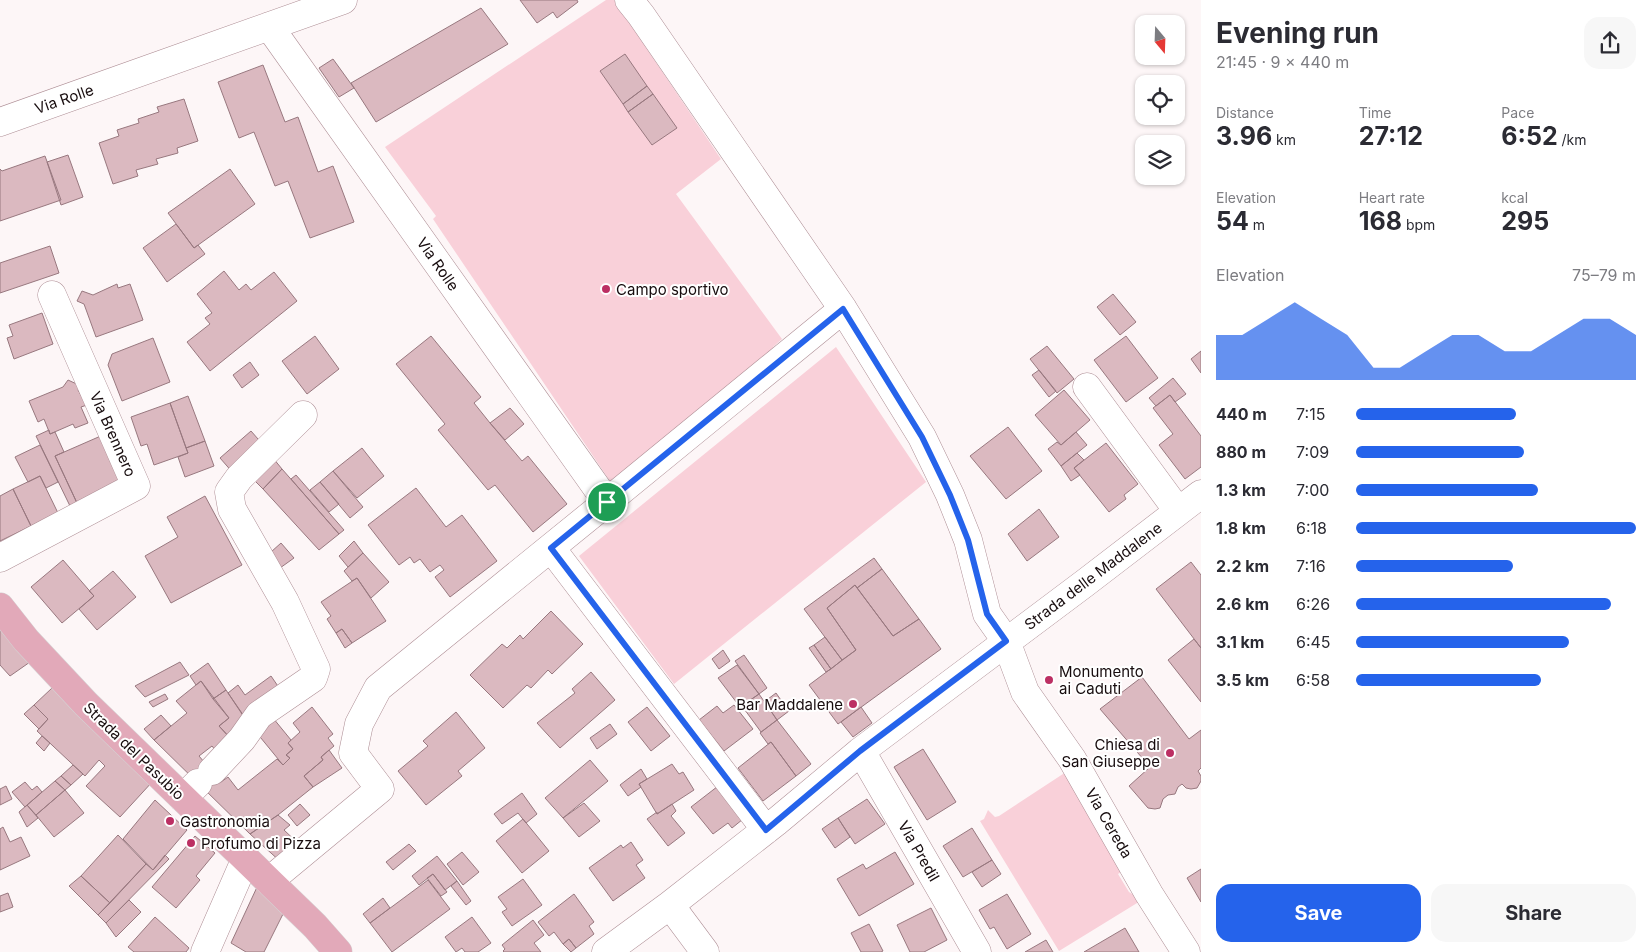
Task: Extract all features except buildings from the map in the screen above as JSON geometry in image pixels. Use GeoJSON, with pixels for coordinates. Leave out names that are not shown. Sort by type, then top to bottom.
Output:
{"type":"FeatureCollection","features":[{"type":"Feature","properties":{"kind":"main road","name":"Strada del Pasubio"},"geometry":{"type":"LineString","coordinates":[[0,607],[26,640],[86,704],[198,784],[246,858],[315,926],[338,952]]}},
{"type":"Feature","properties":{"kind":"main road"},"geometry":{"type":"LineString","coordinates":[[315,926],[347,952]]}},
{"type":"Feature","properties":{"kind":"street","name":"Via Rolle"},"geometry":{"type":"LineString","coordinates":[[0,122],[343,0]]}},
{"type":"Feature","properties":{"kind":"street"},"geometry":{"type":"LineString","coordinates":[[629,0],[843,309],[922,437],[950,495],[968,540],[987,614],[1006,641]]}},
{"type":"Feature","properties":{"kind":"street","name":"Via Rolle"},"geometry":{"type":"LineString","coordinates":[[269,26],[607,502]]}},
{"type":"Feature","properties":{"kind":"street","name":"Via Brennero"},"geometry":{"type":"LineString","coordinates":[[0,558],[136,486],[52,296]]}},
{"type":"Feature","properties":{"kind":"street"},"geometry":{"type":"LineString","coordinates":[[269,881],[380,789],[353,753],[359,724],[378,688],[843,309]]}},
{"type":"Feature","properties":{"kind":"street"},"geometry":{"type":"LineString","coordinates":[[1087,387],[1178,511]]}},
{"type":"Feature","properties":{"kind":"street"},"geometry":{"type":"LineString","coordinates":[[198,784],[242,739],[259,715],[313,678],[316,669],[285,602],[232,508],[228,492],[238,478],[303,415]]}},
{"type":"Feature","properties":{"kind":"street","name":"Strada delle Maddalene"},"geometry":{"type":"LineString","coordinates":[[606,952],[766,830],[860,751],[1201,494]]}},
{"type":"Feature","properties":{"kind":"street"},"geometry":{"type":"LineString","coordinates":[[551,548],[766,830]]}},
{"type":"Feature","properties":{"kind":"street","name":"Via Cereda"},"geometry":{"type":"LineString","coordinates":[[1006,641],[1025,692],[1072,759],[1149,894],[1186,952]]}},
{"type":"Feature","properties":{"kind":"street","name":"Via Predil"},"geometry":{"type":"LineString","coordinates":[[860,751],[977,952]]}},
{"type":"Feature","properties":{"kind":"street"},"geometry":{"type":"LineString","coordinates":[[204,952],[246,858]]}},
{"type":"Feature","properties":{"kind":"street"},"geometry":{"type":"LineString","coordinates":[[670,905],[705,952]]}},
{"type":"Feature","properties":{"kind":"shaded area","name":"Campo sportivo"},"geometry":{"type":"Polygon","coordinates":[[[606,0],[614,0],[721,159],[676,194],[782,339],[773,347],[781,359],[614,487],[433,219],[436,216],[385,147],[606,0]]]}},
{"type":"Feature","properties":{"kind":"shaded area"},"geometry":{"type":"Polygon","coordinates":[[[836,347],[926,482],[674,684],[579,556],[836,347]]]}},
{"type":"Feature","properties":{"kind":"shaded area"},"geometry":{"type":"Polygon","coordinates":[[[1066,772],[1124,870],[1118,874],[1129,892],[1142,900],[1059,951],[980,821],[984,819],[988,810],[995,817],[999,816],[1066,772]]]}},
{"type":"Feature","properties":{"kind":"place","name":"Campo sportivo"},"geometry":{"type":"Point","coordinates":[606,289]}},
{"type":"Feature","properties":{"kind":"place","name":"Monumento ai Caduti"},"geometry":{"type":"Point","coordinates":[1049,680]}},
{"type":"Feature","properties":{"kind":"place","name":"Bar Maddalene"},"geometry":{"type":"Point","coordinates":[853,704]}},
{"type":"Feature","properties":{"kind":"place","name":"Chiesa di San Giuseppe"},"geometry":{"type":"Point","coordinates":[1170,753]}},
{"type":"Feature","properties":{"kind":"place","name":"Gastronomia"},"geometry":{"type":"Point","coordinates":[170,821]}},
{"type":"Feature","properties":{"kind":"place","name":"Profumo di Pizza"},"geometry":{"type":"Point","coordinates":[191,843]}},
{"type":"Feature","properties":{"kind":"route"},"geometry":{"type":"LineString","coordinates":[[843,309],[922,437],[950,495],[968,540],[987,614],[1006,641],[860,751],[766,830],[551,548],[607,502],[843,309]]}}]}
